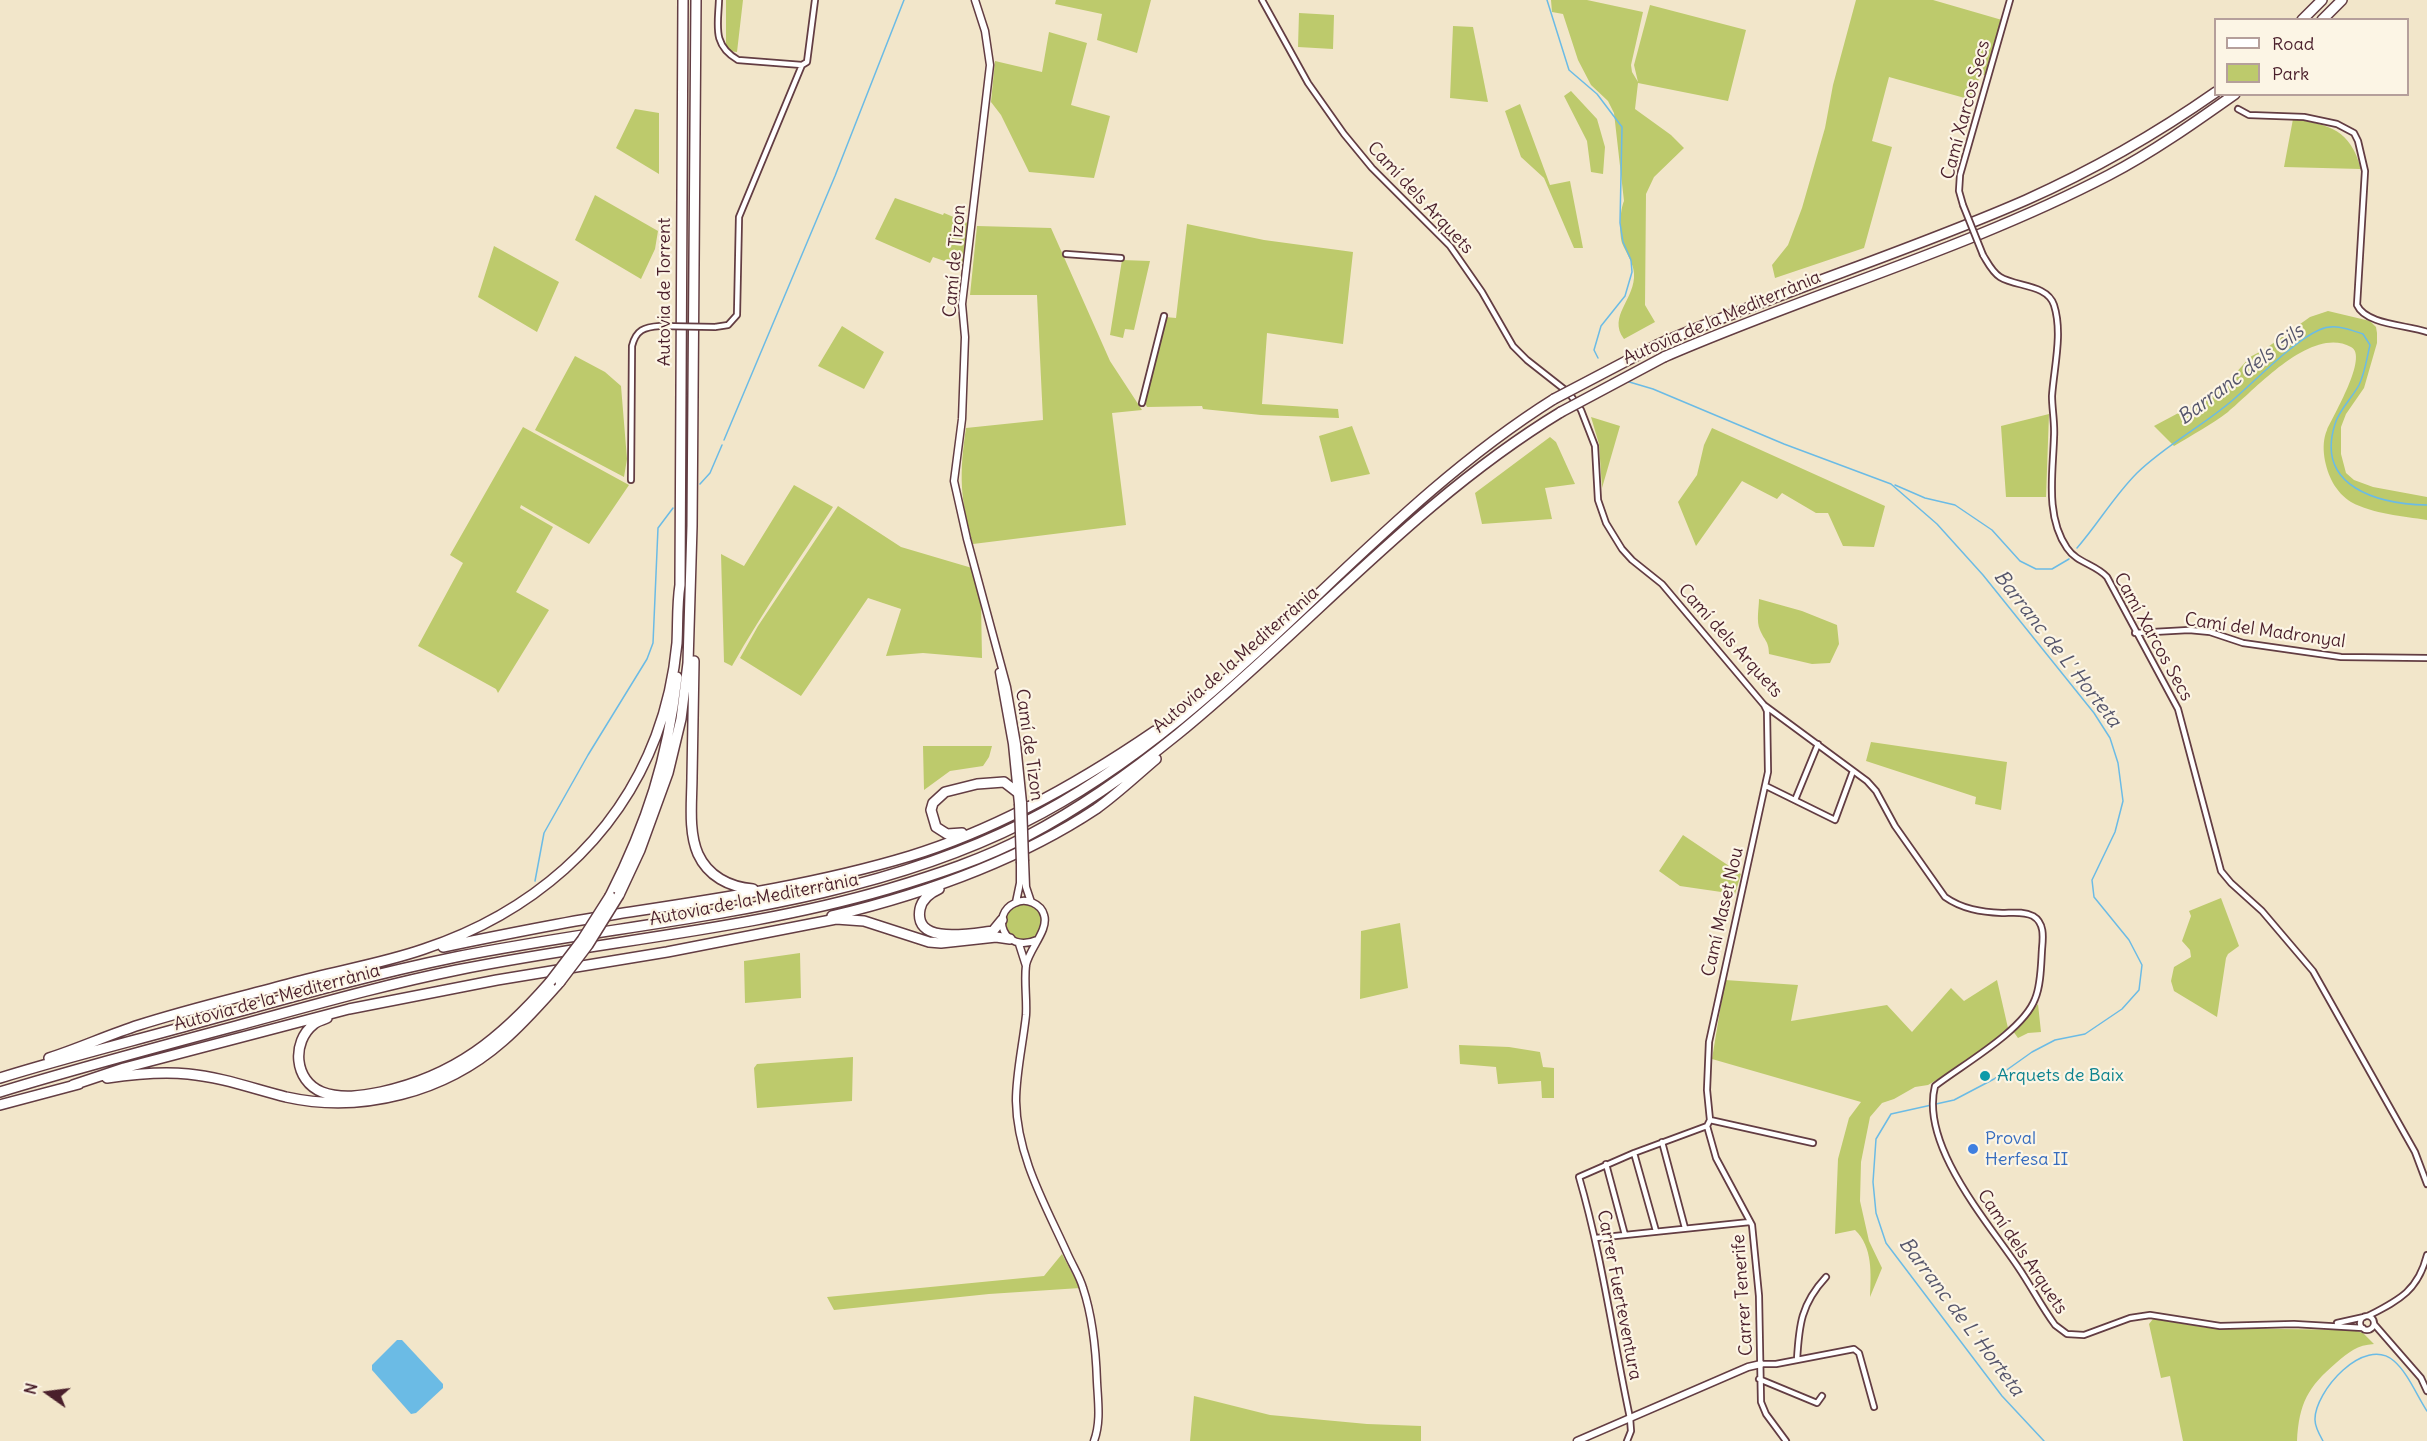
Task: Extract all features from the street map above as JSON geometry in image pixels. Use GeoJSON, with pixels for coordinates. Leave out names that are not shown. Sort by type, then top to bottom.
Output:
{"type":"FeatureCollection","features":[{"type":"Feature","properties":{"kind":"highway","name":"Autovia de Torrent"},"geometry":{"type":"LineString","coordinates":[[680,585],[683,0]]}},
{"type":"Feature","properties":{"kind":"highway","name":"Autovia de Torrent"},"geometry":{"type":"LineString","coordinates":[[692,526],[696,0]]}},
{"type":"Feature","properties":{"kind":"highway"},"geometry":{"type":"LineString","coordinates":[[2304,18],[2322,0]]}},
{"type":"Feature","properties":{"kind":"highway"},"geometry":{"type":"LineString","coordinates":[[2324,18],[2342,0]]}},
{"type":"Feature","properties":{"kind":"highway","name":"Autovia de la Mediterrània"},"geometry":{"type":"LineString","coordinates":[[0,1078],[366,978],[432,963],[762,904],[854,885],[908,869],[978,843],[1025,822],[1124,762],[1208,696],[1417,502],[1488,445],[1554,399],[1657,345],[1719,318],[1964,226],[2028,199],[2100,164],[2166,126],[2214,93]]}},
{"type":"Feature","properties":{"kind":"highway","name":"Autovia de la Mediterrània"},"geometry":{"type":"LineString","coordinates":[[0,1092],[63,1072],[379,988],[456,970],[769,918],[857,898],[926,878],[987,855],[1027,836],[1116,781],[1200,718],[1426,512],[1486,463],[1561,412],[1664,357],[1714,335],[2038,210],[2129,164],[2176,136],[2232,96]]}},
{"type":"Feature","properties":{"kind":"highway"},"geometry":{"type":"LineString","coordinates":[[692,526],[695,540],[692,820],[695,844],[708,869],[723,881],[744,888],[779,886],[882,864],[911,855],[976,831],[1047,799],[1155,731],[1166,728]]}},
{"type":"Feature","properties":{"kind":"highway"},"geometry":{"type":"LineString","coordinates":[[73,1085],[144,1072],[189,1074],[289,1097],[327,1102],[364,1101],[407,1094],[444,1079],[480,1059],[503,1041],[588,945],[640,850],[657,808],[671,764],[681,719],[688,663],[692,526]]}},
{"type":"Feature","properties":{"kind":"highway"},"geometry":{"type":"LineString","coordinates":[[614,896],[641,831],[661,769],[679,658],[680,585]]}},
{"type":"Feature","properties":{"kind":"highway"},"geometry":{"type":"LineString","coordinates":[[423,950],[489,923],[525,901],[558,876],[584,852],[613,816],[644,763],[664,712],[674,663],[680,585]]}},
{"type":"Feature","properties":{"kind":"highway"},"geometry":{"type":"LineString","coordinates":[[1002,920],[993,931],[940,935],[928,931],[921,922],[920,911],[923,900],[933,892],[1056,833],[1094,810],[1194,729],[1200,718]]}},
{"type":"Feature","properties":{"kind":"highway"},"geometry":{"type":"LineString","coordinates":[[976,831],[954,835],[941,831],[936,827],[931,816],[933,803],[945,792],[996,781],[1009,784],[1017,792]]}},
{"type":"Feature","properties":{"kind":"highway"},"geometry":{"type":"LineString","coordinates":[[781,930],[951,882]]}},
{"type":"Feature","properties":{"kind":"highway"},"geometry":{"type":"LineString","coordinates":[[35,1067],[45,1060],[138,1025],[341,969],[423,950],[542,927],[772,890],[779,886]]}},
{"type":"Feature","properties":{"kind":"highway"},"geometry":{"type":"LineString","coordinates":[[0,1105],[124,1068],[266,1030],[358,1009],[497,980],[667,952],[836,919],[864,921],[929,942],[996,937],[1014,941]]}},
{"type":"Feature","properties":{"kind":"highway"},"geometry":{"type":"LineString","coordinates":[[358,1009],[314,1024],[303,1037],[297,1054],[301,1070],[306,1080],[321,1091],[340,1096],[363,1095],[404,1087],[439,1074],[475,1054],[498,1036],[555,982]]}},
{"type":"Feature","properties":{"kind":"street"},"geometry":{"type":"LineString","coordinates":[[719,0],[719,42],[729,55],[738,60],[802,65]]}},
{"type":"Feature","properties":{"kind":"street"},"geometry":{"type":"LineString","coordinates":[[631,480],[632,346],[638,332],[645,327],[728,326],[737,315],[739,217],[802,65],[807,62],[815,0]]}},
{"type":"Feature","properties":{"kind":"street","name":"Camí de Tizon"},"geometry":{"type":"LineString","coordinates":[[975,0],[985,31],[990,65],[963,304],[965,338],[963,419],[954,481],[967,539],[1007,687],[1017,744],[1023,862],[1026,887],[1031,902]]}},
{"type":"Feature","properties":{"kind":"street","name":"Camí dels Arquets"},"geometry":{"type":"LineString","coordinates":[[1262,0],[1302,73],[1344,134],[1372,168],[1450,246],[1482,292],[1514,346],[1527,360],[1569,393],[1581,410],[1595,446],[1598,500],[1606,524],[1618,544],[1632,560],[1662,584],[1764,705],[1818,744],[1876,791],[1895,826],[1945,897],[1956,905],[1968,909],[2025,913],[2036,917],[2042,927],[2040,976],[2036,999],[2029,1011],[1986,1051],[1935,1086],[1933,1101],[1940,1138],[1959,1182],[2050,1319],[2067,1334],[2084,1335],[2130,1318],[2145,1315],[2220,1326],[2332,1324]]}},
{"type":"Feature","properties":{"kind":"street","name":"Camí Xarcos Secs"},"geometry":{"type":"LineString","coordinates":[[2010,0],[1960,175],[1959,191],[1983,255],[1992,270],[1999,276],[2042,291],[2052,300],[2057,318],[2052,399],[2054,438],[2051,498],[2060,533],[2067,548],[2074,556],[2100,570],[2107,577],[2135,633],[2162,679],[2182,721],[2221,871],[2262,911],[2313,971],[2415,1152],[2427,1184]]}},
{"type":"Feature","properties":{"kind":"street"},"geometry":{"type":"LineString","coordinates":[[2238,109],[2249,115],[2283,115],[2337,124],[2354,133],[2365,171],[2357,305],[2370,319],[2414,327],[2427,333]]}},
{"type":"Feature","properties":{"kind":"street"},"geometry":{"type":"LineString","coordinates":[[1066,254],[1121,258]]}},
{"type":"Feature","properties":{"kind":"street"},"geometry":{"type":"LineString","coordinates":[[1142,403],[1164,316]]}},
{"type":"Feature","properties":{"kind":"street","name":"Camí de Tizon"},"geometry":{"type":"LineString","coordinates":[[983,595],[1003,691],[1020,803]]}},
{"type":"Feature","properties":{"kind":"street","name":"Camí del Madronyal"},"geometry":{"type":"LineString","coordinates":[[2135,633],[2189,630],[2211,633],[2243,643],[2341,657],[2427,658]]}},
{"type":"Feature","properties":{"kind":"street","name":"Camí Maset Nou"},"geometry":{"type":"LineString","coordinates":[[1710,1120],[1707,1090],[1709,1042],[1769,764],[1767,711],[1764,705]]}},
{"type":"Feature","properties":{"kind":"street"},"geometry":{"type":"LineString","coordinates":[[1794,801],[1818,744]]}},
{"type":"Feature","properties":{"kind":"street"},"geometry":{"type":"LineString","coordinates":[[1766,786],[1835,820],[1853,771]]}},
{"type":"Feature","properties":{"kind":"street","name":"Camí de Tizon"},"geometry":{"type":"LineString","coordinates":[[1016,902],[1023,862]]}},
{"type":"Feature","properties":{"kind":"street"},"geometry":{"type":"LineString","coordinates":[[1026,967],[1014,941],[1004,930],[1002,920],[1006,909],[1016,902],[1031,902],[1038,906],[1045,916],[1045,928],[1037,940],[1026,967],[1026,1014],[1016,1091],[1016,1113],[1027,1166],[1083,1288],[1096,1346],[1096,1441]]}},
{"type":"Feature","properties":{"kind":"street"},"geometry":{"type":"LineString","coordinates":[[1014,941],[1026,944],[1037,940]]}},
{"type":"Feature","properties":{"kind":"street"},"geometry":{"type":"LineString","coordinates":[[1626,1234],[1606,1164],[1707,1126],[1710,1120],[1813,1143]]}},
{"type":"Feature","properties":{"kind":"street","name":"Carrer Tenerife"},"geometry":{"type":"LineString","coordinates":[[1707,1126],[1716,1158],[1750,1222],[1759,1296],[1761,1402],[1766,1414],[1786,1441]]}},
{"type":"Feature","properties":{"kind":"street"},"geometry":{"type":"LineString","coordinates":[[1662,1142],[1685,1228]]}},
{"type":"Feature","properties":{"kind":"street"},"geometry":{"type":"LineString","coordinates":[[1634,1153],[1656,1231]]}},
{"type":"Feature","properties":{"kind":"street","name":"Carrer Fuerteventura"},"geometry":{"type":"LineString","coordinates":[[1606,1164],[1579,1177],[1596,1238],[1630,1418],[1628,1441]]}},
{"type":"Feature","properties":{"kind":"street"},"geometry":{"type":"LineString","coordinates":[[1596,1238],[1750,1222]]}},
{"type":"Feature","properties":{"kind":"street"},"geometry":{"type":"LineString","coordinates":[[2332,1324],[2366,1317],[2408,1293],[2425,1272],[2427,1255]]}},
{"type":"Feature","properties":{"kind":"street"},"geometry":{"type":"LineString","coordinates":[[1797,1360],[1799,1323],[1811,1296],[1826,1277]]}},
{"type":"Feature","properties":{"kind":"street"},"geometry":{"type":"LineString","coordinates":[[2367,1329],[2384,1308]]}},
{"type":"Feature","properties":{"kind":"street"},"geometry":{"type":"LineString","coordinates":[[2366,1317],[2374,1322],[2421,1378],[2427,1390]]}},
{"type":"Feature","properties":{"kind":"street"},"geometry":{"type":"LineString","coordinates":[[2366,1317],[2361,1323],[2367,1329],[2388,1340]]}},
{"type":"Feature","properties":{"kind":"street"},"geometry":{"type":"LineString","coordinates":[[2332,1324],[2367,1329]]}},
{"type":"Feature","properties":{"kind":"street"},"geometry":{"type":"LineString","coordinates":[[1577,1441],[1748,1367],[1854,1349],[1859,1353],[1875,1407]]}},
{"type":"Feature","properties":{"kind":"street"},"geometry":{"type":"LineString","coordinates":[[1759,1378],[1817,1403],[1822,1396]]}},
{"type":"Feature","properties":{"kind":"green space"},"geometry":{"type":"Polygon","coordinates":[[[726,0],[743,0],[737,52],[728,51],[726,48],[726,0]]]}},
{"type":"Feature","properties":{"kind":"green space"},"geometry":{"type":"Polygon","coordinates":[[[1056,0],[1151,0],[1137,53],[1097,40],[1102,14],[1055,4],[1056,0]]]}},
{"type":"Feature","properties":{"kind":"green space"},"geometry":{"type":"Polygon","coordinates":[[[1551,0],[1587,0],[1643,12],[1631,65],[1638,82],[1634,65],[1650,5],[1746,30],[1728,101],[1638,83],[1635,109],[1671,135],[1684,148],[1654,177],[1646,194],[1645,305],[1655,322],[1624,339],[1620,331],[1620,315],[1631,291],[1634,273],[1621,238],[1620,227],[1624,201],[1614,113],[1608,101],[1591,85],[1578,60],[1563,14],[1552,12],[1551,0]]]}},
{"type":"Feature","properties":{"kind":"green space"},"geometry":{"type":"Polygon","coordinates":[[[1856,0],[1933,0],[2002,20],[1985,75],[1980,75],[1972,100],[1889,77],[1872,141],[1892,147],[1864,248],[1775,278],[1772,265],[1788,245],[1802,208],[1825,128],[1833,85],[1856,0]]]}},
{"type":"Feature","properties":{"kind":"green space"},"geometry":{"type":"Polygon","coordinates":[[[1299,13],[1334,15],[1333,49],[1298,47],[1299,13]]]}},
{"type":"Feature","properties":{"kind":"green space"},"geometry":{"type":"Polygon","coordinates":[[[1453,26],[1473,27],[1488,102],[1450,98],[1453,26]]]}},
{"type":"Feature","properties":{"kind":"green space"},"geometry":{"type":"Polygon","coordinates":[[[1049,32],[1087,43],[1071,105],[1110,116],[1094,178],[1029,172],[1001,115],[991,102],[995,61],[1042,72],[1049,32]]]}},
{"type":"Feature","properties":{"kind":"green space"},"geometry":{"type":"Polygon","coordinates":[[[1571,91],[1597,119],[1605,147],[1603,174],[1591,172],[1587,141],[1564,96],[1571,91]]]}},
{"type":"Feature","properties":{"kind":"green space"},"geometry":{"type":"Polygon","coordinates":[[[1520,104],[1550,185],[1570,181],[1583,248],[1574,248],[1544,178],[1521,157],[1505,111],[1520,104]]]}},
{"type":"Feature","properties":{"kind":"green space"},"geometry":{"type":"Polygon","coordinates":[[[635,109],[659,113],[659,174],[616,148],[635,109]]]}},
{"type":"Feature","properties":{"kind":"green space"},"geometry":{"type":"Polygon","coordinates":[[[2293,119],[2337,131],[2351,145],[2361,169],[2284,167],[2293,119]]]}},
{"type":"Feature","properties":{"kind":"green space"},"geometry":{"type":"Polygon","coordinates":[[[595,195],[658,231],[655,249],[641,279],[575,240],[595,195]]]}},
{"type":"Feature","properties":{"kind":"green space"},"geometry":{"type":"Polygon","coordinates":[[[895,198],[943,215],[944,213],[970,224],[964,268],[933,257],[930,263],[875,239],[895,198]]]}},
{"type":"Feature","properties":{"kind":"green space"},"geometry":{"type":"Polygon","coordinates":[[[1187,224],[1264,240],[1353,252],[1343,344],[1267,333],[1262,404],[1338,409],[1339,418],[1261,415],[1203,409],[1202,406],[1147,407],[1145,403],[1165,317],[1176,318],[1187,224]]]}},
{"type":"Feature","properties":{"kind":"green space"},"geometry":{"type":"Polygon","coordinates":[[[977,226],[1051,228],[1110,361],[1142,410],[1112,413],[1126,525],[973,544],[965,514],[962,487],[962,459],[966,428],[1043,420],[1037,295],[970,295],[977,226]]]}},
{"type":"Feature","properties":{"kind":"green space"},"geometry":{"type":"Polygon","coordinates":[[[494,246],[559,282],[537,332],[478,297],[494,246]]]}},
{"type":"Feature","properties":{"kind":"green space"},"geometry":{"type":"Polygon","coordinates":[[[1122,260],[1150,261],[1134,330],[1125,329],[1123,338],[1110,335],[1122,260]]]}},
{"type":"Feature","properties":{"kind":"green space"},"geometry":{"type":"Polygon","coordinates":[[[2328,311],[2370,321],[2376,327],[2377,333],[2377,343],[2364,388],[2346,414],[2341,427],[2341,454],[2346,473],[2354,480],[2373,487],[2427,497],[2427,520],[2388,514],[2360,506],[2343,496],[2330,477],[2324,457],[2325,436],[2353,374],[2356,362],[2355,353],[2351,347],[2335,343],[2319,345],[2302,352],[2268,376],[2228,412],[2174,446],[2154,426],[2201,401],[2234,375],[2250,357],[2310,317],[2328,311]]]}},
{"type":"Feature","properties":{"kind":"green space"},"geometry":{"type":"Polygon","coordinates":[[[842,326],[884,352],[864,389],[818,366],[842,326]]]}},
{"type":"Feature","properties":{"kind":"green space"},"geometry":{"type":"Polygon","coordinates":[[[575,356],[605,372],[621,386],[627,459],[624,477],[535,430],[575,356]]]}},
{"type":"Feature","properties":{"kind":"green space"},"geometry":{"type":"Polygon","coordinates":[[[2049,414],[2046,497],[2006,497],[2001,426],[2049,414]]]}},
{"type":"Feature","properties":{"kind":"green space"},"geometry":{"type":"Polygon","coordinates":[[[1591,417],[1620,426],[1602,488],[1599,444],[1591,417]]]}},
{"type":"Feature","properties":{"kind":"green space"},"geometry":{"type":"Polygon","coordinates":[[[1352,426],[1370,474],[1331,482],[1319,436],[1352,426]]]}},
{"type":"Feature","properties":{"kind":"green space"},"geometry":{"type":"Polygon","coordinates":[[[523,427],[629,485],[589,544],[521,505],[520,508],[553,527],[516,592],[549,610],[498,693],[496,689],[418,646],[463,563],[450,555],[523,427]]]}},
{"type":"Feature","properties":{"kind":"green space"},"geometry":{"type":"Polygon","coordinates":[[[1712,428],[1885,506],[1874,547],[1843,546],[1828,513],[1816,513],[1782,493],[1777,499],[1742,481],[1696,546],[1678,502],[1697,475],[1704,445],[1712,428]]]}},
{"type":"Feature","properties":{"kind":"green space"},"geometry":{"type":"Polygon","coordinates":[[[1550,437],[1556,442],[1575,484],[1545,488],[1552,519],[1482,524],[1475,493],[1550,437]]]}},
{"type":"Feature","properties":{"kind":"green space"},"geometry":{"type":"Polygon","coordinates":[[[794,485],[833,507],[732,666],[724,662],[721,554],[744,566],[794,485]]]}},
{"type":"Feature","properties":{"kind":"green space"},"geometry":{"type":"Polygon","coordinates":[[[838,506],[901,547],[972,568],[981,602],[982,658],[923,653],[886,656],[901,609],[868,598],[801,696],[740,658],[758,626],[838,506]]]}},
{"type":"Feature","properties":{"kind":"green space"},"geometry":{"type":"Polygon","coordinates":[[[1759,599],[1802,611],[1837,625],[1839,644],[1830,663],[1812,664],[1769,654],[1767,643],[1759,626],[1759,599]]]}},
{"type":"Feature","properties":{"kind":"green space"},"geometry":{"type":"Polygon","coordinates":[[[1871,742],[2007,762],[2001,810],[1975,804],[1976,797],[1866,761],[1871,742]]]}},
{"type":"Feature","properties":{"kind":"green space"},"geometry":{"type":"Polygon","coordinates":[[[923,746],[992,746],[983,766],[950,771],[924,790],[923,746]]]}},
{"type":"Feature","properties":{"kind":"green space"},"geometry":{"type":"Polygon","coordinates":[[[1683,835],[1741,874],[1735,894],[1680,886],[1659,871],[1683,835]]]}},
{"type":"Feature","properties":{"kind":"green space"},"geometry":{"type":"Polygon","coordinates":[[[2221,898],[2239,946],[2226,958],[2217,1017],[2174,991],[2171,981],[2174,967],[2191,957],[2190,950],[2182,941],[2191,916],[2189,911],[2221,898]]]}},
{"type":"Feature","properties":{"kind":"green space"},"geometry":{"type":"Polygon","coordinates":[[[1024,904],[1037,909],[1042,922],[1037,935],[1024,940],[1011,935],[1006,922],[1011,909],[1024,904]]]}},
{"type":"Feature","properties":{"kind":"green space"},"geometry":{"type":"Polygon","coordinates":[[[1400,923],[1408,988],[1360,999],[1361,931],[1400,923]]]}},
{"type":"Feature","properties":{"kind":"green space"},"geometry":{"type":"Polygon","coordinates":[[[800,953],[801,998],[745,1003],[744,961],[800,953]]]}},
{"type":"Feature","properties":{"kind":"green space"},"geometry":{"type":"Polygon","coordinates":[[[1725,980],[1798,985],[1791,1021],[1887,1005],[1912,1032],[1951,988],[1964,1001],[1997,980],[2008,1028],[1973,1058],[1928,1085],[1915,1087],[1882,1103],[1870,1117],[1861,1162],[1860,1201],[1869,1241],[1882,1268],[1870,1297],[1870,1261],[1865,1244],[1855,1230],[1835,1234],[1838,1159],[1849,1118],[1861,1102],[1712,1059],[1725,980]]]}},
{"type":"Feature","properties":{"kind":"green space"},"geometry":{"type":"Polygon","coordinates":[[[2038,1004],[2041,1032],[2028,1033],[2018,1038],[2013,1031],[2038,1004]]]}},
{"type":"Feature","properties":{"kind":"green space"},"geometry":{"type":"Polygon","coordinates":[[[1459,1045],[1509,1047],[1540,1052],[1543,1067],[1554,1068],[1554,1098],[1542,1098],[1541,1081],[1498,1084],[1496,1067],[1460,1064],[1459,1045]]]}},
{"type":"Feature","properties":{"kind":"green space"},"geometry":{"type":"Polygon","coordinates":[[[853,1057],[852,1101],[757,1108],[754,1068],[757,1064],[853,1057]]]}},
{"type":"Feature","properties":{"kind":"green space"},"geometry":{"type":"Polygon","coordinates":[[[1062,1254],[1080,1288],[989,1294],[834,1310],[827,1297],[1044,1276],[1062,1254]]]}},
{"type":"Feature","properties":{"kind":"green space"},"geometry":{"type":"Polygon","coordinates":[[[2153,1319],[2208,1328],[2353,1330],[2363,1333],[2374,1344],[2349,1352],[2318,1380],[2303,1406],[2297,1441],[2183,1441],[2170,1376],[2161,1378],[2149,1324],[2153,1319]]]}},
{"type":"Feature","properties":{"kind":"green space"},"geometry":{"type":"Polygon","coordinates":[[[1194,1396],[1270,1415],[1367,1424],[1421,1426],[1421,1441],[1190,1441],[1194,1396]]]}},
{"type":"Feature","properties":{"kind":"water"},"geometry":{"type":"Polygon","coordinates":[[[397,1340],[402,1340],[443,1384],[443,1388],[416,1413],[411,1414],[372,1370],[372,1365],[397,1340]]]}},
{"type":"Feature","properties":{"kind":"waterway"},"geometry":{"type":"LineString","coordinates":[[724,440],[835,176],[904,0]]}},
{"type":"Feature","properties":{"kind":"waterway"},"geometry":{"type":"LineString","coordinates":[[1547,0],[1569,70],[1597,94],[1622,127],[1620,223],[1623,242],[1631,260],[1632,272],[1625,296],[1601,326],[1594,350],[1598,358]]}},
{"type":"Feature","properties":{"kind":"waterway","name":"Barranc dels Gils"},"geometry":{"type":"LineString","coordinates":[[2077,548],[2137,473],[2222,409],[2298,343],[2309,335],[2330,327],[2363,334],[2370,345],[2361,380],[2335,424],[2331,446],[2334,463],[2342,477],[2355,488],[2371,496],[2389,501],[2427,505]]}},
{"type":"Feature","properties":{"kind":"waterway","name":"Barranc de L' Horteta"},"geometry":{"type":"LineString","coordinates":[[1626,381],[1653,389],[1784,444],[1891,484],[1937,524],[1983,575],[2094,713],[2110,738],[2118,763],[2123,801],[2115,832],[2092,880],[2094,897],[2129,940],[2142,965],[2139,990],[2122,1009],[2085,1034],[2055,1040],[2032,1052],[1994,1079],[1954,1100],[1891,1114],[1876,1139],[1873,1182],[1876,1213],[1886,1243],[2002,1396],[2044,1441]]}},
{"type":"Feature","properties":{"kind":"waterway"},"geometry":{"type":"LineString","coordinates":[[700,484],[710,473],[722,445]]}},
{"type":"Feature","properties":{"kind":"waterway","name":"Barranc dels Gils"},"geometry":{"type":"LineString","coordinates":[[1895,485],[1925,498],[1955,505],[1992,530],[2020,561],[2036,569],[2052,569],[2069,559]]}},
{"type":"Feature","properties":{"kind":"waterway"},"geometry":{"type":"LineString","coordinates":[[535,881],[544,833],[588,755],[647,659],[653,643],[658,528],[673,508]]}},
{"type":"Feature","properties":{"kind":"waterway","name":"Barranc de L' Horteta"},"geometry":{"type":"LineString","coordinates":[[2323,1441],[2316,1428],[2315,1420],[2323,1395],[2343,1370],[2369,1355],[2382,1355],[2394,1361],[2408,1378],[2427,1411]]}},
{"type":"Feature","properties":{"kind":"place","name":"Arquets de Baix"},"geometry":{"type":"Point","coordinates":[1985,1076]}},
{"type":"Feature","properties":{"kind":"place","name":"Proval Herfesa II"},"geometry":{"type":"Point","coordinates":[1973,1149]}}]}
